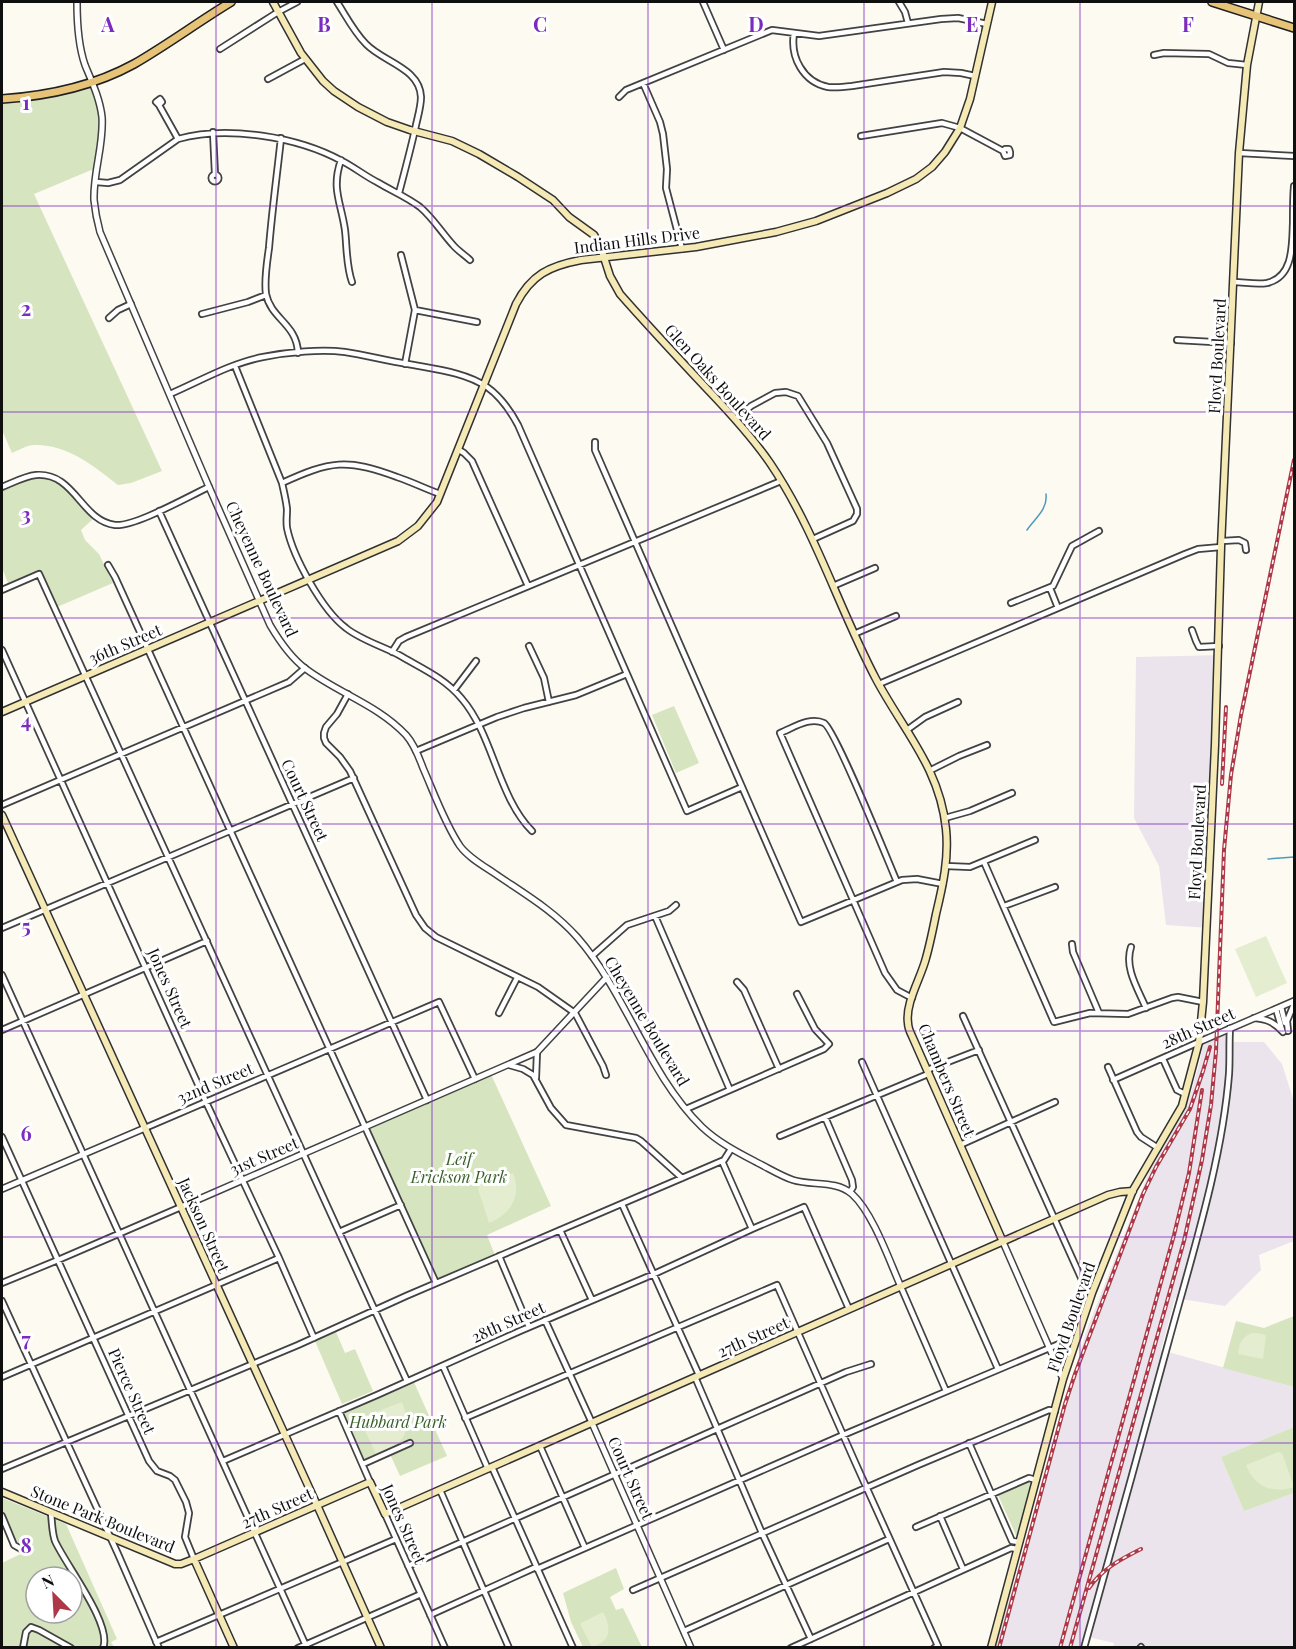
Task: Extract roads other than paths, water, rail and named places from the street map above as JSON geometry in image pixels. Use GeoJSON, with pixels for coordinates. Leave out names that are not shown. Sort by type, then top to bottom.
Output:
{"type":"FeatureCollection","features":[{"type":"Feature","properties":{"kind":"main road"},"geometry":{"type":"LineString","coordinates":[[2,99],[46,94],[111,75],[135,63],[231,2]]}},
{"type":"Feature","properties":{"kind":"main road","name":"Glen Oaks Boulevard"},"geometry":{"type":"LineString","coordinates":[[273,2],[305,59],[323,81],[343,98],[387,122],[459,144],[479,154],[553,200],[594,236],[620,294],[736,419],[770,463],[797,507],[813,539],[832,586],[879,684],[936,783],[945,818],[946,866],[927,958],[912,998]]}},
{"type":"Feature","properties":{"kind":"main road","name":"Indian Hills Drive"},"geometry":{"type":"LineString","coordinates":[[260,601],[405,537],[425,519],[437,502],[516,304],[533,279],[544,271],[565,262],[682,249],[800,226],[887,193],[916,179],[932,167],[945,152],[960,128],[970,99],[992,2]]}},
{"type":"Feature","properties":{"kind":"main road"},"geometry":{"type":"LineString","coordinates":[[1212,2],[1294,28]]}},
{"type":"Feature","properties":{"kind":"main road","name":"Floyd Boulevard"},"geometry":{"type":"LineString","coordinates":[[991,1647],[1063,1379],[1092,1293],[1133,1191],[1182,1107],[1199,1042],[1203,1002],[1239,153],[1247,65],[1259,2]]}},
{"type":"Feature","properties":{"kind":"main road","name":"36th Street"},"geometry":{"type":"LineString","coordinates":[[2,712],[260,601]]}},
{"type":"Feature","properties":{"kind":"main road","name":"Jackson Street"},"geometry":{"type":"LineString","coordinates":[[2,814],[381,1647]]}},
{"type":"Feature","properties":{"kind":"main road","name":"Chambers Street"},"geometry":{"type":"LineString","coordinates":[[912,998],[908,1023],[1003,1242]]}},
{"type":"Feature","properties":{"kind":"main road","name":"27th Street"},"geometry":{"type":"LineString","coordinates":[[386,1514],[1108,1195],[1133,1191]]}},
{"type":"Feature","properties":{"kind":"main road","name":"27th Street"},"geometry":{"type":"LineString","coordinates":[[194,1559],[370,1482]]}},
{"type":"Feature","properties":{"kind":"main road","name":"Jones Street"},"geometry":{"type":"LineString","coordinates":[[370,1482],[386,1514]]}},
{"type":"Feature","properties":{"kind":"main road","name":"Stone Park Boulevard"},"geometry":{"type":"LineString","coordinates":[[2,1492],[175,1564],[194,1559]]}},
{"type":"Feature","properties":{"kind":"main road","name":"Pierce Street"},"geometry":{"type":"LineString","coordinates":[[194,1559],[234,1647]]}},
{"type":"Feature","properties":{"kind":"street","name":"Cheyenne Boulevard"},"geometry":{"type":"LineString","coordinates":[[77,2],[80,47],[100,103],[102,120],[103,132],[94,200],[100,231],[270,625],[287,650],[304,668],[379,712],[407,736],[452,832],[465,852],[548,909],[564,923],[607,977],[651,1060],[686,1109],[709,1133],[731,1149],[782,1176],[793,1180],[832,1185],[850,1192]]}},
{"type":"Feature","properties":{"kind":"street"},"geometry":{"type":"LineString","coordinates":[[220,48],[297,2]]}},
{"type":"Feature","properties":{"kind":"street"},"geometry":{"type":"LineString","coordinates":[[337,2],[366,45],[414,78],[421,98],[415,132],[399,193]]}},
{"type":"Feature","properties":{"kind":"street"},"geometry":{"type":"LineString","coordinates":[[702,2],[724,50]]}},
{"type":"Feature","properties":{"kind":"street"},"geometry":{"type":"LineString","coordinates":[[899,2],[908,23]]}},
{"type":"Feature","properties":{"kind":"street"},"geometry":{"type":"LineString","coordinates":[[619,97],[626,90],[772,30],[826,36],[957,18],[987,24]]}},
{"type":"Feature","properties":{"kind":"street"},"geometry":{"type":"LineString","coordinates":[[794,33],[793,51],[800,68],[809,78],[826,86],[840,88],[944,72],[975,76]]}},
{"type":"Feature","properties":{"kind":"street"},"geometry":{"type":"LineString","coordinates":[[1154,55],[1164,53],[1209,54],[1228,63],[1247,65]]}},
{"type":"Feature","properties":{"kind":"street"},"geometry":{"type":"LineString","coordinates":[[268,80],[305,59]]}},
{"type":"Feature","properties":{"kind":"street"},"geometry":{"type":"LineString","coordinates":[[643,83],[663,134],[666,188],[682,249]]}},
{"type":"Feature","properties":{"kind":"street"},"geometry":{"type":"LineString","coordinates":[[159,105],[178,139]]}},
{"type":"Feature","properties":{"kind":"street"},"geometry":{"type":"LineString","coordinates":[[861,136],[942,123],[960,128],[1003,151]]}},
{"type":"Feature","properties":{"kind":"street"},"geometry":{"type":"LineString","coordinates":[[96,182],[108,183],[120,180],[178,139],[213,132],[281,138],[341,160],[399,193],[421,208],[453,245],[470,260]]}},
{"type":"Feature","properties":{"kind":"street"},"geometry":{"type":"LineString","coordinates":[[213,132],[215,174]]}},
{"type":"Feature","properties":{"kind":"street"},"geometry":{"type":"LineString","coordinates":[[281,138],[266,295],[274,312],[294,333],[298,353]]}},
{"type":"Feature","properties":{"kind":"street"},"geometry":{"type":"LineString","coordinates":[[1239,153],[1294,156]]}},
{"type":"Feature","properties":{"kind":"street"},"geometry":{"type":"LineString","coordinates":[[341,160],[337,171],[336,188],[345,229],[348,271],[352,282]]}},
{"type":"Feature","properties":{"kind":"street"},"geometry":{"type":"LineString","coordinates":[[1233,282],[1267,283],[1279,277],[1286,269],[1292,246],[1294,186]]}},
{"type":"Feature","properties":{"kind":"street"},"geometry":{"type":"LineString","coordinates":[[401,255],[415,310],[405,364]]}},
{"type":"Feature","properties":{"kind":"street"},"geometry":{"type":"LineString","coordinates":[[202,314],[266,295]]}},
{"type":"Feature","properties":{"kind":"street"},"geometry":{"type":"LineString","coordinates":[[109,318],[118,310],[131,304]]}},
{"type":"Feature","properties":{"kind":"street"},"geometry":{"type":"LineString","coordinates":[[415,310],[477,322]]}},
{"type":"Feature","properties":{"kind":"street"},"geometry":{"type":"LineString","coordinates":[[1177,340],[1231,343]]}},
{"type":"Feature","properties":{"kind":"street"},"geometry":{"type":"LineString","coordinates":[[170,394],[235,366],[267,356],[298,353],[342,352],[466,377],[484,385],[501,399],[512,413],[687,811],[742,787]]}},
{"type":"Feature","properties":{"kind":"street"},"geometry":{"type":"LineString","coordinates":[[235,366],[282,483],[286,499],[286,525],[290,537],[321,601],[331,616],[348,630],[427,670],[454,690],[464,701],[478,725],[510,799],[532,831]]}},
{"type":"Feature","properties":{"kind":"street"},"geometry":{"type":"LineString","coordinates":[[736,419],[751,406],[775,393],[793,394],[801,400],[827,443],[858,514],[853,521],[813,539]]}},
{"type":"Feature","properties":{"kind":"street"},"geometry":{"type":"LineString","coordinates":[[595,442],[595,450],[801,922],[897,882],[910,879],[943,884]]}},
{"type":"Feature","properties":{"kind":"street"},"geometry":{"type":"LineString","coordinates":[[459,450],[472,461],[528,586]]}},
{"type":"Feature","properties":{"kind":"street"},"geometry":{"type":"LineString","coordinates":[[282,483],[324,466],[352,464],[378,470],[440,494]]}},
{"type":"Feature","properties":{"kind":"street"},"geometry":{"type":"LineString","coordinates":[[2,488],[30,476],[44,475],[58,479],[99,519],[115,525],[132,523],[209,487]]}},
{"type":"Feature","properties":{"kind":"street"},"geometry":{"type":"LineString","coordinates":[[392,652],[399,641],[406,637],[781,482]]}},
{"type":"Feature","properties":{"kind":"street","name":"Court Street"},"geometry":{"type":"LineString","coordinates":[[159,511],[427,1100]]}},
{"type":"Feature","properties":{"kind":"street"},"geometry":{"type":"LineString","coordinates":[[1011,603],[1053,586],[1072,546],[1099,531]]}},
{"type":"Feature","properties":{"kind":"street"},"geometry":{"type":"LineString","coordinates":[[879,684],[1191,551],[1239,540],[1245,543],[1246,549]]}},
{"type":"Feature","properties":{"kind":"street"},"geometry":{"type":"LineString","coordinates":[[108,565],[436,1283]]}},
{"type":"Feature","properties":{"kind":"street"},"geometry":{"type":"LineString","coordinates":[[832,586],[875,568]]}},
{"type":"Feature","properties":{"kind":"street"},"geometry":{"type":"LineString","coordinates":[[2,590],[39,574],[407,1381]]}},
{"type":"Feature","properties":{"kind":"street"},"geometry":{"type":"LineString","coordinates":[[1050,588],[1058,608]]}},
{"type":"Feature","properties":{"kind":"street"},"geometry":{"type":"LineString","coordinates":[[854,634],[896,616]]}},
{"type":"Feature","properties":{"kind":"street"},"geometry":{"type":"LineString","coordinates":[[1192,630],[1199,646],[1219,646]]}},
{"type":"Feature","properties":{"kind":"street"},"geometry":{"type":"LineString","coordinates":[[529,646],[544,678],[549,702]]}},
{"type":"Feature","properties":{"kind":"street","name":"Jones Street"},"geometry":{"type":"LineString","coordinates":[[2,650],[314,1338]]}},
{"type":"Feature","properties":{"kind":"street"},"geometry":{"type":"LineString","coordinates":[[454,690],[476,661]]}},
{"type":"Feature","properties":{"kind":"street"},"geometry":{"type":"LineString","coordinates":[[2,805],[289,682],[304,668]]}},
{"type":"Feature","properties":{"kind":"street"},"geometry":{"type":"LineString","coordinates":[[416,751],[511,712],[576,695],[627,674]]}},
{"type":"Feature","properties":{"kind":"street"},"geometry":{"type":"LineString","coordinates":[[348,694],[337,714],[326,727],[324,738],[354,778],[393,867],[424,928],[436,937],[545,992],[575,1013],[606,1076]]}},
{"type":"Feature","properties":{"kind":"street"},"geometry":{"type":"LineString","coordinates":[[907,730],[925,717],[958,702]]}},
{"type":"Feature","properties":{"kind":"street"},"geometry":{"type":"LineString","coordinates":[[897,882],[828,726],[811,721],[780,733],[885,974],[897,990],[912,998]]}},
{"type":"Feature","properties":{"kind":"street"},"geometry":{"type":"LineString","coordinates":[[930,770],[987,745]]}},
{"type":"Feature","properties":{"kind":"street"},"geometry":{"type":"LineString","coordinates":[[2,928],[354,778]]}},
{"type":"Feature","properties":{"kind":"street"},"geometry":{"type":"LineString","coordinates":[[945,818],[970,811],[1012,793]]}},
{"type":"Feature","properties":{"kind":"street"},"geometry":{"type":"LineString","coordinates":[[946,866],[970,867],[1035,840]]}},
{"type":"Feature","properties":{"kind":"street"},"geometry":{"type":"LineString","coordinates":[[984,862],[1054,1022],[1099,1012],[1122,1015],[1178,997],[1203,1002]]}},
{"type":"Feature","properties":{"kind":"street"},"geometry":{"type":"LineString","coordinates":[[1004,906],[1055,887]]}},
{"type":"Feature","properties":{"kind":"street"},"geometry":{"type":"LineString","coordinates":[[592,956],[627,925],[669,911],[676,905]]}},
{"type":"Feature","properties":{"kind":"street"},"geometry":{"type":"LineString","coordinates":[[655,916],[730,1090]]}},
{"type":"Feature","properties":{"kind":"street"},"geometry":{"type":"LineString","coordinates":[[2,1030],[207,941]]}},
{"type":"Feature","properties":{"kind":"street"},"geometry":{"type":"LineString","coordinates":[[1072,944],[1073,952],[1099,1012]]}},
{"type":"Feature","properties":{"kind":"street"},"geometry":{"type":"LineString","coordinates":[[1131,947],[1129,954],[1131,971],[1146,1008]]}},
{"type":"Feature","properties":{"kind":"street"},"geometry":{"type":"LineString","coordinates":[[2,975],[306,1646]]}},
{"type":"Feature","properties":{"kind":"street"},"geometry":{"type":"LineString","coordinates":[[536,1081],[537,1052],[607,977]]}},
{"type":"Feature","properties":{"kind":"street"},"geometry":{"type":"LineString","coordinates":[[499,1013],[517,978]]}},
{"type":"Feature","properties":{"kind":"street"},"geometry":{"type":"LineString","coordinates":[[737,982],[744,990],[779,1069]]}},
{"type":"Feature","properties":{"kind":"street"},"geometry":{"type":"LineString","coordinates":[[686,1109],[824,1049],[829,1044],[815,1029],[797,994]]}},
{"type":"Feature","properties":{"kind":"street","name":"32nd Street"},"geometry":{"type":"LineString","coordinates":[[2,1189],[439,1002],[475,1079]]}},
{"type":"Feature","properties":{"kind":"street"},"geometry":{"type":"LineString","coordinates":[[1278,1008],[1288,1031],[1287,1021],[1294,1002]]}},
{"type":"Feature","properties":{"kind":"street","name":"28th Street"},"geometry":{"type":"LineString","coordinates":[[1113,1080],[1294,1002]]}},
{"type":"Feature","properties":{"kind":"street"},"geometry":{"type":"LineString","coordinates":[[1254,1018],[1271,1021],[1283,1032],[1278,1008]]}},
{"type":"Feature","properties":{"kind":"street"},"geometry":{"type":"LineString","coordinates":[[963,1016],[1087,1291],[1092,1293]]}},
{"type":"Feature","properties":{"kind":"street"},"geometry":{"type":"LineString","coordinates":[[1084,1647],[1199,1232],[1222,1122],[1228,1074],[1230,1028]]}},
{"type":"Feature","properties":{"kind":"street"},"geometry":{"type":"LineString","coordinates":[[780,1136],[979,1050]]}},
{"type":"Feature","properties":{"kind":"street","name":"31st Street"},"geometry":{"type":"LineString","coordinates":[[2,1283],[537,1052]]}},
{"type":"Feature","properties":{"kind":"street"},"geometry":{"type":"LineString","coordinates":[[1163,1059],[1178,1090],[1185,1094]]}},
{"type":"Feature","properties":{"kind":"street"},"geometry":{"type":"LineString","coordinates":[[862,1062],[998,1369]]}},
{"type":"Feature","properties":{"kind":"street"},"geometry":{"type":"LineString","coordinates":[[509,1065],[523,1069],[532,1076],[551,1108],[566,1125],[636,1138],[682,1178]]}},
{"type":"Feature","properties":{"kind":"street"},"geometry":{"type":"LineString","coordinates":[[1108,1067],[1137,1132],[1158,1148]]}},
{"type":"Feature","properties":{"kind":"street"},"geometry":{"type":"LineString","coordinates":[[960,1145],[1056,1102]]}},
{"type":"Feature","properties":{"kind":"street"},"geometry":{"type":"LineString","coordinates":[[825,1117],[852,1179],[853,1186],[850,1192],[866,1210],[946,1391]]}},
{"type":"Feature","properties":{"kind":"street","name":"Pierce Street"},"geometry":{"type":"LineString","coordinates":[[2,1137],[153,1467],[175,1480],[186,1502],[189,1513],[184,1537],[194,1559]]}},
{"type":"Feature","properties":{"kind":"street"},"geometry":{"type":"LineString","coordinates":[[2,1461],[3,1469],[314,1338],[436,1283],[722,1161],[731,1149]]}},
{"type":"Feature","properties":{"kind":"street"},"geometry":{"type":"LineString","coordinates":[[722,1161],[752,1229]]}},
{"type":"Feature","properties":{"kind":"street"},"geometry":{"type":"LineString","coordinates":[[622,1204],[677,1326],[717,1429],[810,1639]]}},
{"type":"Feature","properties":{"kind":"street"},"geometry":{"type":"LineString","coordinates":[[339,1232],[401,1205]]}},
{"type":"Feature","properties":{"kind":"street","name":"28th Street"},"geometry":{"type":"LineString","coordinates":[[223,1461],[804,1207],[849,1309]]}},
{"type":"Feature","properties":{"kind":"street"},"geometry":{"type":"LineString","coordinates":[[560,1230],[592,1300]]}},
{"type":"Feature","properties":{"kind":"street","name":"Chambers Street"},"geometry":{"type":"LineString","coordinates":[[1003,1242],[1063,1379]]}},
{"type":"Feature","properties":{"kind":"street"},"geometry":{"type":"LineString","coordinates":[[499,1256],[529,1327]]}},
{"type":"Feature","properties":{"kind":"street"},"geometry":{"type":"LineString","coordinates":[[2,1377],[279,1258]]}},
{"type":"Feature","properties":{"kind":"street"},"geometry":{"type":"LineString","coordinates":[[465,1418],[777,1285],[914,1592],[936,1647]]}},
{"type":"Feature","properties":{"kind":"street"},"geometry":{"type":"LineString","coordinates":[[2,1301],[158,1645],[219,1615],[396,1539]]}},
{"type":"Feature","properties":{"kind":"street","name":"Court Street"},"geometry":{"type":"LineString","coordinates":[[545,1320],[691,1647]]}},
{"type":"Feature","properties":{"kind":"street"},"geometry":{"type":"LineString","coordinates":[[430,1615],[740,1482],[843,1435],[1059,1344]]}},
{"type":"Feature","properties":{"kind":"street"},"geometry":{"type":"LineString","coordinates":[[408,1566],[821,1383],[871,1364]]}},
{"type":"Feature","properties":{"kind":"street"},"geometry":{"type":"LineString","coordinates":[[442,1366],[573,1647]]}},
{"type":"Feature","properties":{"kind":"street"},"geometry":{"type":"LineString","coordinates":[[633,1590],[969,1443],[1049,1410],[1055,1411]]}},
{"type":"Feature","properties":{"kind":"street","name":"Jones Street"},"geometry":{"type":"LineString","coordinates":[[339,1411],[370,1482]]}},
{"type":"Feature","properties":{"kind":"street"},"geometry":{"type":"LineString","coordinates":[[363,1464],[410,1443]]}},
{"type":"Feature","properties":{"kind":"street"},"geometry":{"type":"LineString","coordinates":[[969,1443],[1012,1541],[1018,1546]]}},
{"type":"Feature","properties":{"kind":"street"},"geometry":{"type":"LineString","coordinates":[[540,1446],[585,1548]]}},
{"type":"Feature","properties":{"kind":"street"},"geometry":{"type":"LineString","coordinates":[[916,1527],[1029,1478],[1036,1480]]}},
{"type":"Feature","properties":{"kind":"street"},"geometry":{"type":"LineString","coordinates":[[440,1490],[509,1647]]}},
{"type":"Feature","properties":{"kind":"street"},"geometry":{"type":"LineString","coordinates":[[51,1513],[55,1540],[86,1594],[104,1633],[103,1647]]}},
{"type":"Feature","properties":{"kind":"street","name":"Jones Street"},"geometry":{"type":"LineString","coordinates":[[386,1514],[445,1647]]}},
{"type":"Feature","properties":{"kind":"street"},"geometry":{"type":"LineString","coordinates":[[2,1515],[14,1545],[21,1549]]}},
{"type":"Feature","properties":{"kind":"street"},"geometry":{"type":"LineString","coordinates":[[940,1516],[963,1569]]}},
{"type":"Feature","properties":{"kind":"street"},"geometry":{"type":"LineString","coordinates":[[684,1631],[889,1539]]}},
{"type":"Feature","properties":{"kind":"street"},"geometry":{"type":"LineString","coordinates":[[791,1647],[1018,1546]]}},
{"type":"Feature","properties":{"kind":"street"},"geometry":{"type":"LineString","coordinates":[[298,1647],[306,1646],[421,1594]]}},
{"type":"Feature","properties":{"kind":"street"},"geometry":{"type":"LineString","coordinates":[[24,1647],[26,1632],[32,1627],[71,1647]]}},
{"type":"Feature","properties":{"kind":"waterway"},"geometry":{"type":"LineString","coordinates":[[1027,530],[1043,510],[1046,494]]}},
{"type":"Feature","properties":{"kind":"waterway"},"geometry":{"type":"LineString","coordinates":[[1268,859],[1294,857]]}},
{"type":"Feature","properties":{"kind":"railway"},"geometry":{"type":"LineString","coordinates":[[1070,1648],[1184,1241],[1202,1160],[1211,1105],[1216,1051],[1224,850],[1231,775],[1241,715],[1294,460]]}},
{"type":"Feature","properties":{"kind":"railway"},"geometry":{"type":"LineString","coordinates":[[1222,784],[1226,707]]}},
{"type":"Feature","properties":{"kind":"railway"},"geometry":{"type":"LineString","coordinates":[[999,1648],[1075,1374],[1143,1194],[1190,1109],[1210,1047]]}},
{"type":"Feature","properties":{"kind":"railway"},"geometry":{"type":"LineString","coordinates":[[1060,1648],[1174,1235],[1189,1173],[1202,1090]]}},
{"type":"Feature","properties":{"kind":"railway"},"geometry":{"type":"LineString","coordinates":[[1089,1588],[1106,1570],[1141,1549]]}},
{"type":"Feature","properties":{"kind":"park label","name":"Leif Erickson Park"},"geometry":{"type":"Point","coordinates":[459,1168]}},
{"type":"Feature","properties":{"kind":"park label","name":"Hubbard Park"},"geometry":{"type":"Point","coordinates":[398,1422]}}]}
